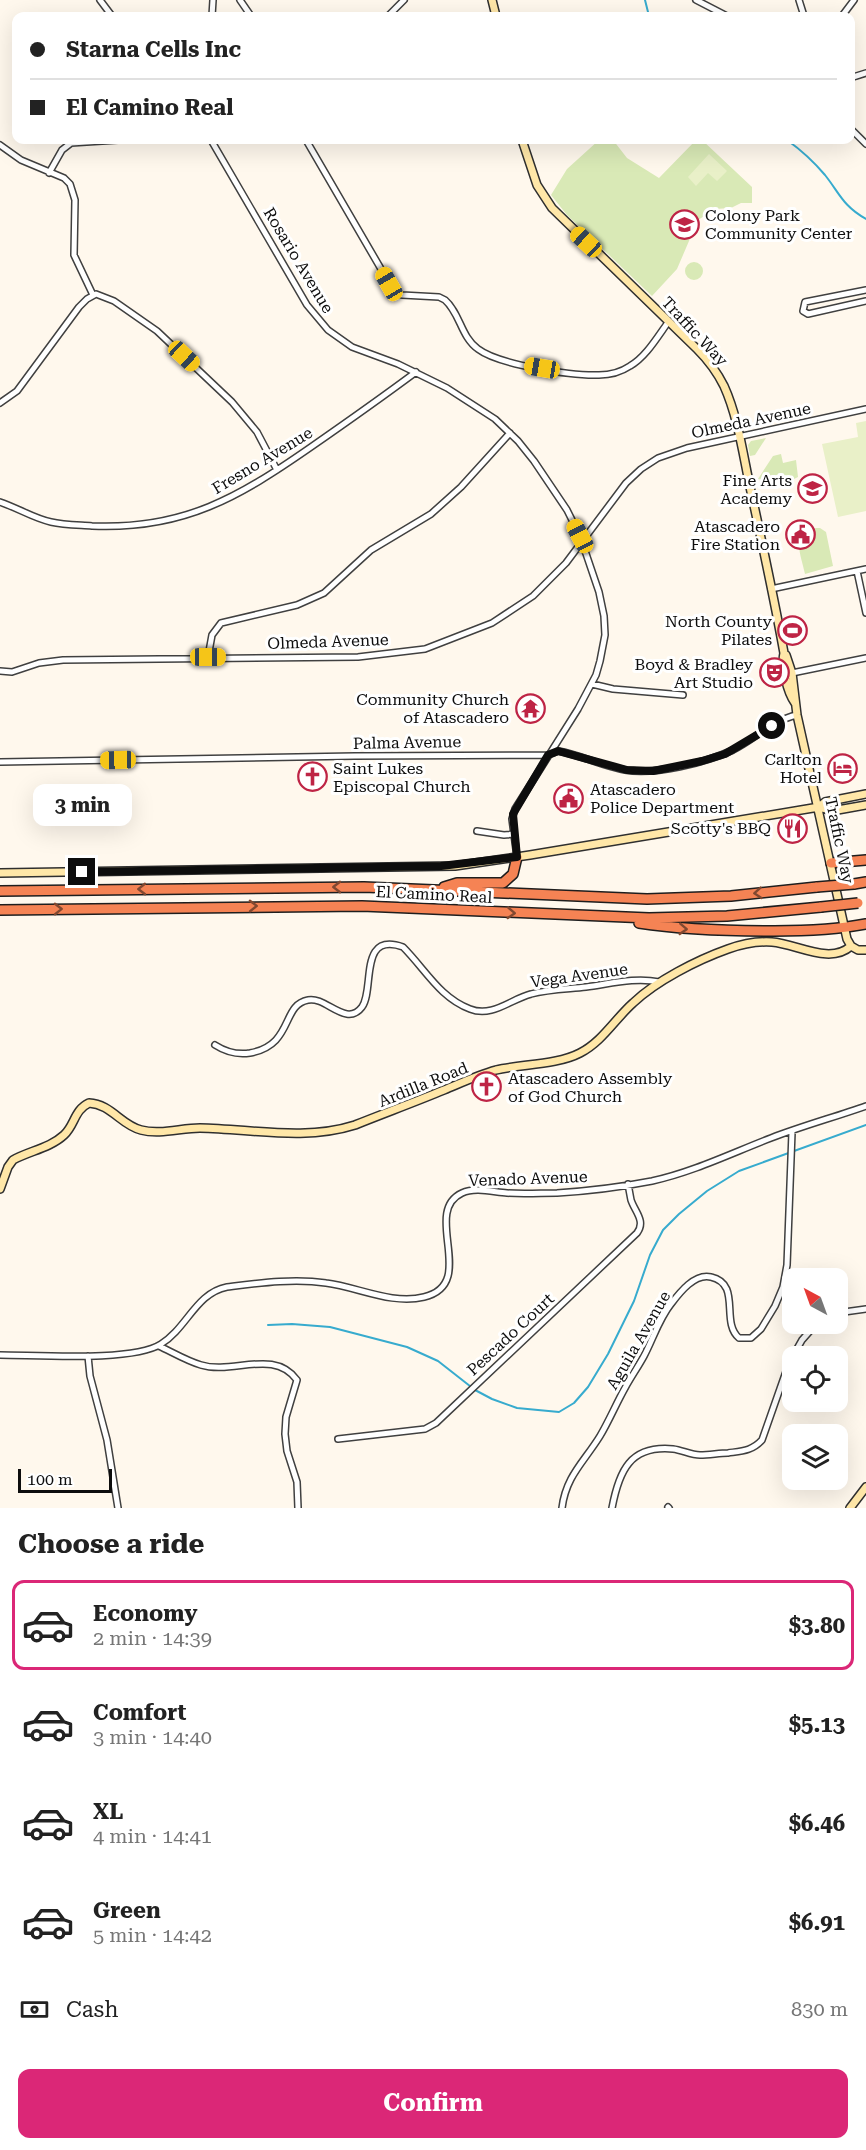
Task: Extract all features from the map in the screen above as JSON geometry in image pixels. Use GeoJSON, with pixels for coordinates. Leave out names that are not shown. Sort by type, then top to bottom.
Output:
{"type":"FeatureCollection","features":[{"type":"Feature","properties":{"kind":"highway"},"geometry":{"type":"LineString","coordinates":[[437,890],[457,883],[503,883],[513,874],[517,857]]}},
{"type":"Feature","properties":{"kind":"highway"},"geometry":{"type":"LineString","coordinates":[[831,863],[866,860]]}},
{"type":"Feature","properties":{"kind":"highway","name":"El Camino Real"},"geometry":{"type":"LineString","coordinates":[[0,891],[296,887],[437,890],[647,899],[731,896],[866,882]]}},
{"type":"Feature","properties":{"kind":"highway","name":"El Camino Real"},"geometry":{"type":"LineString","coordinates":[[0,910],[362,906],[604,918],[727,916],[862,903]]}},
{"type":"Feature","properties":{"kind":"highway"},"geometry":{"type":"LineString","coordinates":[[604,918],[677,929],[769,931],[845,928],[866,924]]}},
{"type":"Feature","properties":{"kind":"street"},"geometry":{"type":"LineString","coordinates":[[392,12],[404,0]]}},
{"type":"Feature","properties":{"kind":"street"},"geometry":{"type":"LineString","coordinates":[[696,0],[719,12]]}},
{"type":"Feature","properties":{"kind":"street"},"geometry":{"type":"LineString","coordinates":[[855,133],[866,144]]}},
{"type":"Feature","properties":{"kind":"street"},"geometry":{"type":"LineString","coordinates":[[49,174],[62,150],[70,144]]}},
{"type":"Feature","properties":{"kind":"street","name":"Rosario Avenue"},"geometry":{"type":"LineString","coordinates":[[213,144],[308,305],[328,330],[351,347],[416,372],[495,419],[510,433],[551,485],[583,542],[599,591],[604,616],[605,635],[602,652],[592,684],[515,809],[512,819],[517,857]]}},
{"type":"Feature","properties":{"kind":"street"},"geometry":{"type":"LineString","coordinates":[[308,144],[395,293],[402,296],[439,297],[445,300],[473,345],[488,355],[575,374],[609,374],[637,362],[669,321]]}},
{"type":"Feature","properties":{"kind":"street","name":"Traffic Way"},"geometry":{"type":"LineString","coordinates":[[523,144],[531,172],[552,208],[705,357],[718,374],[730,402],[784,653],[792,673],[797,715],[851,946]]}},
{"type":"Feature","properties":{"kind":"street"},"geometry":{"type":"LineString","coordinates":[[0,145],[21,160],[67,181],[73,190],[75,200],[74,255],[93,295]]}},
{"type":"Feature","properties":{"kind":"street"},"geometry":{"type":"LineString","coordinates":[[866,290],[805,302],[803,311],[808,314],[866,301]]}},
{"type":"Feature","properties":{"kind":"street"},"geometry":{"type":"LineString","coordinates":[[0,404],[17,391],[78,308],[96,294],[108,298],[157,331],[232,402],[256,432],[277,470]]}},
{"type":"Feature","properties":{"kind":"street","name":"Fresno Avenue"},"geometry":{"type":"LineString","coordinates":[[0,502],[53,523],[104,526],[146,525],[172,519],[217,504],[277,470],[416,372]]}},
{"type":"Feature","properties":{"kind":"street","name":"Olmeda Avenue"},"geometry":{"type":"LineString","coordinates":[[0,671],[12,672],[39,663],[63,660],[358,657],[425,649],[472,632],[512,610],[551,579],[583,542],[626,483],[649,464],[677,451],[866,409]]}},
{"type":"Feature","properties":{"kind":"street"},"geometry":{"type":"LineString","coordinates":[[208,657],[212,635],[221,623],[297,605],[324,593],[370,550],[431,514],[477,471],[510,433]]}},
{"type":"Feature","properties":{"kind":"street"},"geometry":{"type":"LineString","coordinates":[[771,589],[866,569]]}},
{"type":"Feature","properties":{"kind":"street"},"geometry":{"type":"LineString","coordinates":[[857,571],[866,613]]}},
{"type":"Feature","properties":{"kind":"street","name":"Traffic Way"},"geometry":{"type":"LineString","coordinates":[[784,653],[786,676],[795,703]]}},
{"type":"Feature","properties":{"kind":"street"},"geometry":{"type":"LineString","coordinates":[[792,673],[866,658]]}},
{"type":"Feature","properties":{"kind":"street"},"geometry":{"type":"LineString","coordinates":[[592,684],[613,689],[683,695]]}},
{"type":"Feature","properties":{"kind":"street","name":"Palma Avenue"},"geometry":{"type":"LineString","coordinates":[[0,762],[548,755],[558,751],[627,770],[653,771],[725,754],[784,718],[797,715]]}},
{"type":"Feature","properties":{"kind":"street","name":"El Camino Real"},"geometry":{"type":"LineString","coordinates":[[819,807],[825,802],[866,794]]}},
{"type":"Feature","properties":{"kind":"street","name":"El Camino Real"},"geometry":{"type":"LineString","coordinates":[[0,873],[441,866],[517,857],[819,807],[832,811],[866,805]]}},
{"type":"Feature","properties":{"kind":"street"},"geometry":{"type":"LineString","coordinates":[[477,831],[504,835],[514,834]]}},
{"type":"Feature","properties":{"kind":"street","name":"Ardilla Road"},"geometry":{"type":"LineString","coordinates":[[0,1189],[13,1160],[62,1137],[71,1126],[77,1112],[89,1103],[105,1106],[127,1124],[143,1131],[201,1128],[303,1134],[334,1131],[355,1125],[482,1075],[579,1054],[598,1040],[633,1003],[659,982],[721,952],[746,944],[774,942],[836,954],[843,953],[851,946],[858,950],[866,950]]}},
{"type":"Feature","properties":{"kind":"street","name":"Vega Avenue"},"geometry":{"type":"LineString","coordinates":[[215,1045],[237,1053],[267,1049],[279,1038],[297,1005],[309,999],[315,999],[343,1014],[360,1009],[366,998],[370,960],[381,948],[388,945],[403,947],[428,978],[445,993],[468,1009],[480,1012],[492,1010],[536,993],[630,980],[659,982]]}},
{"type":"Feature","properties":{"kind":"street","name":"Venado Avenue"},"geometry":{"type":"LineString","coordinates":[[159,1346],[173,1335],[202,1300],[220,1288],[308,1281],[344,1286],[389,1297],[421,1298],[432,1294],[443,1285],[448,1275],[450,1251],[446,1227],[447,1213],[453,1200],[463,1193],[474,1190],[558,1193],[653,1181],[866,1106]]}},
{"type":"Feature","properties":{"kind":"street","name":"Aguila Avenue"},"geometry":{"type":"LineString","coordinates":[[562,1508],[572,1475],[599,1437],[667,1309],[685,1288],[698,1278],[706,1276],[718,1279],[729,1291],[732,1327],[735,1334],[739,1338],[751,1338],[761,1329],[782,1294],[787,1265],[792,1131]]}},
{"type":"Feature","properties":{"kind":"street","name":"Pescado Court"},"geometry":{"type":"LineString","coordinates":[[338,1439],[425,1429],[436,1424],[637,1233],[641,1227],[641,1221],[628,1184]]}},
{"type":"Feature","properties":{"kind":"street"},"geometry":{"type":"LineString","coordinates":[[848,1311],[866,1309]]}},
{"type":"Feature","properties":{"kind":"street"},"geometry":{"type":"LineString","coordinates":[[612,1508],[615,1488],[624,1468],[635,1456],[643,1452],[669,1449],[698,1455],[744,1451],[757,1445],[762,1440],[792,1355],[807,1334]]}},
{"type":"Feature","properties":{"kind":"street"},"geometry":{"type":"LineString","coordinates":[[0,1355],[88,1356],[140,1351],[159,1346],[201,1365],[212,1367],[279,1365],[291,1372],[297,1380],[286,1417],[285,1434],[287,1451],[297,1482],[298,1508]]}},
{"type":"Feature","properties":{"kind":"street"},"geometry":{"type":"LineString","coordinates":[[88,1356],[90,1376],[107,1440],[118,1508]]}},
{"type":"Feature","properties":{"kind":"street"},"geometry":{"type":"LineString","coordinates":[[850,1508],[866,1487]]}},
{"type":"Feature","properties":{"kind":"green space"},"geometry":{"type":"Polygon","coordinates":[[[595,144],[616,144],[627,158],[659,178],[692,144],[706,144],[752,187],[752,203],[715,209],[698,220],[677,269],[652,296],[567,215],[551,195],[567,169],[595,144]]]}},
{"type":"Feature","properties":{"kind":"green space"},"geometry":{"type":"Polygon","coordinates":[[[709,154],[727,171],[717,181],[708,173],[696,186],[688,177],[709,154]]]}},
{"type":"Feature","properties":{"kind":"green space"},"geometry":{"type":"Polygon","coordinates":[[[694,262],[702,267],[703,271],[698,279],[694,280],[686,275],[685,271],[690,263],[694,262]]]}},
{"type":"Feature","properties":{"kind":"green space"},"geometry":{"type":"Polygon","coordinates":[[[866,421],[866,511],[838,517],[822,444],[858,437],[856,423],[866,421]]]}},
{"type":"Feature","properties":{"kind":"green space"},"geometry":{"type":"Polygon","coordinates":[[[766,438],[755,455],[750,456],[748,445],[751,441],[766,438]]]}},
{"type":"Feature","properties":{"kind":"green space"},"geometry":{"type":"Polygon","coordinates":[[[781,454],[783,463],[796,460],[798,477],[777,485],[771,481],[758,479],[773,456],[781,454]]]}},
{"type":"Feature","properties":{"kind":"green space"},"geometry":{"type":"Polygon","coordinates":[[[816,528],[826,532],[833,566],[805,574],[800,553],[800,540],[808,531],[816,528]]]}},
{"type":"Feature","properties":{"kind":"waterway"},"geometry":{"type":"LineString","coordinates":[[645,0],[648,12]]}},
{"type":"Feature","properties":{"kind":"waterway"},"geometry":{"type":"LineString","coordinates":[[792,144],[821,170],[847,204],[866,219]]}},
{"type":"Feature","properties":{"kind":"waterway"},"geometry":{"type":"LineString","coordinates":[[268,1325],[330,1327],[407,1347],[438,1361],[475,1390],[492,1399],[517,1408],[559,1412],[574,1403],[588,1387],[608,1354],[634,1301],[650,1255],[663,1230],[679,1214],[707,1191],[739,1171],[866,1125]]}},
{"type":"Feature","properties":{"kind":"place","name":"Colony Park Community Center"},"geometry":{"type":"Point","coordinates":[684,224]}},
{"type":"Feature","properties":{"kind":"place","name":"Fine Arts Academy"},"geometry":{"type":"Point","coordinates":[813,489]}},
{"type":"Feature","properties":{"kind":"place","name":"Atascadero Fire Station"},"geometry":{"type":"Point","coordinates":[801,535]}},
{"type":"Feature","properties":{"kind":"place","name":"North County Pilates"},"geometry":{"type":"Point","coordinates":[793,630]}},
{"type":"Feature","properties":{"kind":"place","name":"Boyd & Bradley Art Studio"},"geometry":{"type":"Point","coordinates":[774,673]}},
{"type":"Feature","properties":{"kind":"place","name":"Community Church of Atascadero"},"geometry":{"type":"Point","coordinates":[530,708]}},
{"type":"Feature","properties":{"kind":"place","name":"Carlton Hotel"},"geometry":{"type":"Point","coordinates":[843,768]}},
{"type":"Feature","properties":{"kind":"place","name":"Saint Lukes Episcopal Church"},"geometry":{"type":"Point","coordinates":[312,777]}},
{"type":"Feature","properties":{"kind":"place","name":"Atascadero Police Department"},"geometry":{"type":"Point","coordinates":[569,798]}},
{"type":"Feature","properties":{"kind":"place","name":"Scotty's BBQ"},"geometry":{"type":"Point","coordinates":[792,828]}},
{"type":"Feature","properties":{"kind":"place","name":"Atascadero Assembly of God Church"},"geometry":{"type":"Point","coordinates":[487,1087]}},
{"type":"Feature","properties":{"kind":"route"},"geometry":{"type":"LineString","coordinates":[[82,872],[441,866],[474,864],[517,857],[513,814],[548,755],[558,751],[627,770],[653,771],[725,754],[772,726]]}}]}
